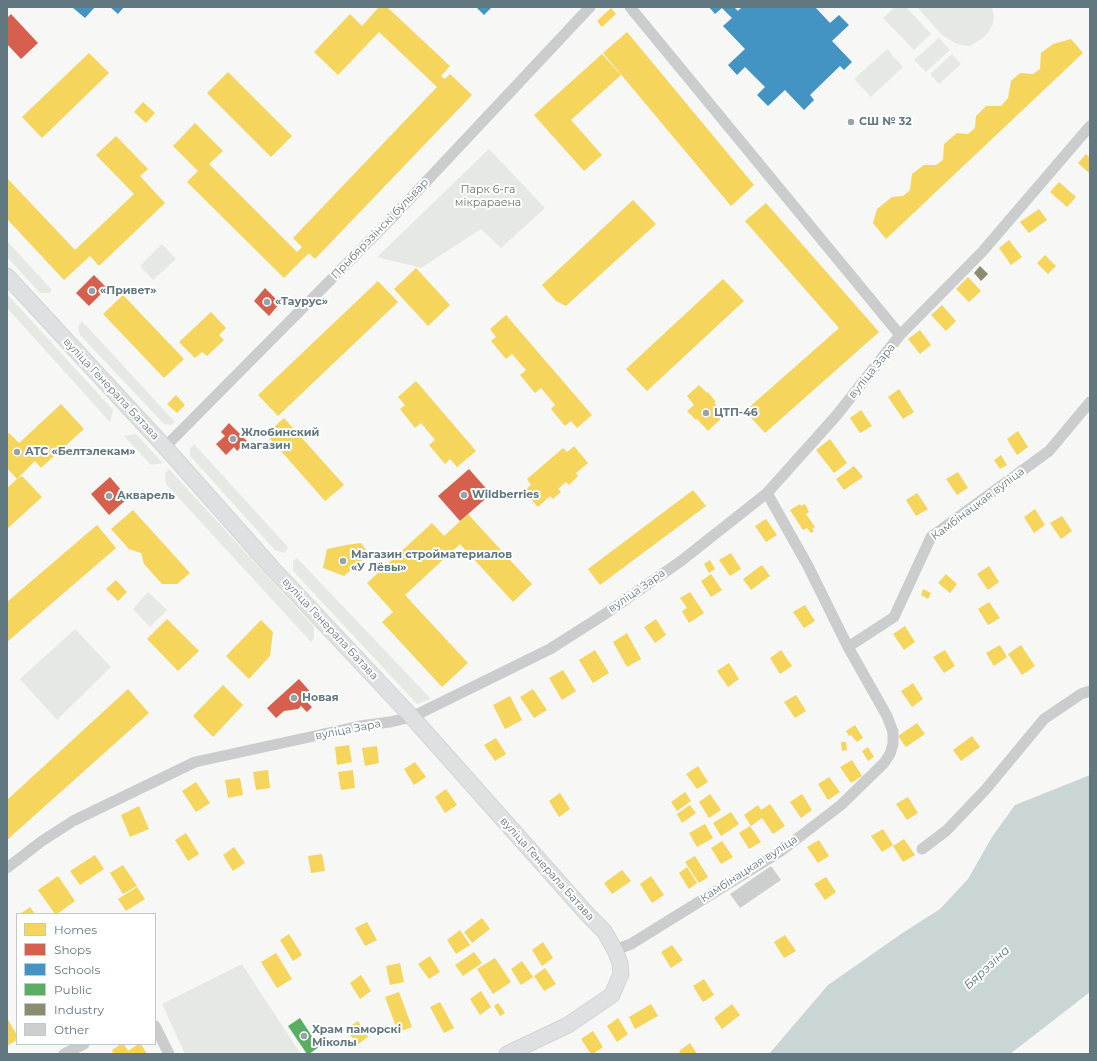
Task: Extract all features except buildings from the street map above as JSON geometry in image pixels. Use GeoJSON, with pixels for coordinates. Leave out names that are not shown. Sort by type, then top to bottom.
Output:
{"type":"FeatureCollection","features":[{"type":"Feature","properties":{"kind":"street","name":"Прыбярэзінскі бульвар"},"geometry":{"type":"LineString","coordinates":[[165,447],[391,219],[590,7]]}},
{"type":"Feature","properties":{"kind":"street"},"geometry":{"type":"LineString","coordinates":[[630,7],[900,335]]}},
{"type":"Feature","properties":{"kind":"street","name":"вуліца Зара"},"geometry":{"type":"LineString","coordinates":[[7,868],[42,840],[73,821],[195,762],[360,726],[412,717],[550,649],[605,614],[681,561],[767,493],[836,416],[900,335],[982,252],[1090,126]]}},
{"type":"Feature","properties":{"kind":"street","name":"вуліца Генерала Батава"},"geometry":{"type":"LineString","coordinates":[[7,276],[165,447],[273,569],[412,717],[604,931],[615,950],[620,963],[621,974],[612,995],[568,1025],[507,1054]]}},
{"type":"Feature","properties":{"kind":"street","name":"Камбінацкая вуліца"},"geometry":{"type":"LineString","coordinates":[[848,648],[894,617],[931,537],[1049,451],[1090,402]]}},
{"type":"Feature","properties":{"kind":"street","name":"Камбінацкая вуліца"},"geometry":{"type":"LineString","coordinates":[[615,950],[631,944],[781,851],[841,805],[884,763],[890,754],[893,732],[886,716],[848,648],[808,566],[767,493]]}},
{"type":"Feature","properties":{"kind":"street"},"geometry":{"type":"LineString","coordinates":[[922,849],[946,832],[981,794],[1044,719],[1081,694],[1090,691]]}},
{"type":"Feature","properties":{"kind":"street"},"geometry":{"type":"LineString","coordinates":[[156,1028],[169,1054]]}},
{"type":"Feature","properties":{"kind":"street"},"geometry":{"type":"LineString","coordinates":[[64,1054],[82,1045]]}},
{"type":"Feature","properties":{"kind":"green space"},"geometry":{"type":"Polygon","coordinates":[[[895,7],[906,7],[931,34],[914,50],[883,18],[895,7]]]}},
{"type":"Feature","properties":{"kind":"green space"},"geometry":{"type":"Polygon","coordinates":[[[917,7],[992,7],[994,16],[993,24],[983,38],[970,46],[965,46],[955,43],[942,35],[917,7]]]}},
{"type":"Feature","properties":{"kind":"green space"},"geometry":{"type":"Polygon","coordinates":[[[939,38],[950,50],[926,72],[914,60],[939,38]]]}},
{"type":"Feature","properties":{"kind":"green space"},"geometry":{"type":"Polygon","coordinates":[[[887,49],[903,67],[871,97],[854,79],[887,49]]]}},
{"type":"Feature","properties":{"kind":"green space"},"geometry":{"type":"Polygon","coordinates":[[[952,54],[961,64],[939,84],[930,74],[952,54]]]}},
{"type":"Feature","properties":{"kind":"green space","name":"Парк 6-га мікрараена"},"geometry":{"type":"Polygon","coordinates":[[[489,149],[545,208],[501,248],[481,229],[421,268],[377,257],[489,149]]]}},
{"type":"Feature","properties":{"kind":"green space"},"geometry":{"type":"Polygon","coordinates":[[[7,241],[52,290],[49,293],[40,293],[7,257],[7,241]]]}},
{"type":"Feature","properties":{"kind":"green space"},"geometry":{"type":"Polygon","coordinates":[[[162,244],[176,259],[153,280],[140,266],[162,244]]]}},
{"type":"Feature","properties":{"kind":"green space"},"geometry":{"type":"Polygon","coordinates":[[[7,294],[113,410],[110,422],[7,308],[7,294]]]}},
{"type":"Feature","properties":{"kind":"green space"},"geometry":{"type":"Polygon","coordinates":[[[82,321],[175,422],[171,425],[164,424],[80,335],[78,326],[82,321]]]}},
{"type":"Feature","properties":{"kind":"green space"},"geometry":{"type":"Polygon","coordinates":[[[136,434],[163,463],[151,465],[124,436],[136,434]]]}},
{"type":"Feature","properties":{"kind":"green space"},"geometry":{"type":"Polygon","coordinates":[[[194,444],[288,547],[285,553],[275,550],[190,456],[190,449],[194,444]]]}},
{"type":"Feature","properties":{"kind":"green space"},"geometry":{"type":"Polygon","coordinates":[[[169,469],[314,627],[314,638],[311,642],[166,484],[165,473],[169,469]]]}},
{"type":"Feature","properties":{"kind":"green space"},"geometry":{"type":"Polygon","coordinates":[[[297,558],[431,699],[417,704],[293,571],[293,561],[297,558]]]}},
{"type":"Feature","properties":{"kind":"green space"},"geometry":{"type":"Polygon","coordinates":[[[148,592],[167,610],[150,627],[133,609],[148,592]]]}},
{"type":"Feature","properties":{"kind":"green space"},"geometry":{"type":"Polygon","coordinates":[[[75,629],[111,667],[57,720],[20,679],[75,629]]]}},
{"type":"Feature","properties":{"kind":"green space"},"geometry":{"type":"Polygon","coordinates":[[[242,964],[301,1054],[185,1054],[162,1004],[242,964]]]}},
{"type":"Feature","properties":{"kind":"water","name":"Бярэзіна"},"geometry":{"type":"Polygon","coordinates":[[[1090,775],[1090,992],[1010,1054],[769,1054],[828,985],[901,934],[940,909],[968,879],[992,837],[1015,805],[1090,775]]]}},
{"type":"Feature","properties":{"kind":"place","name":"СШ № 32"},"geometry":{"type":"Point","coordinates":[851,122]}},
{"type":"Feature","properties":{"kind":"place","name":"«Привет»"},"geometry":{"type":"Point","coordinates":[92,291]}},
{"type":"Feature","properties":{"kind":"place","name":"«Таурус»"},"geometry":{"type":"Point","coordinates":[267,302]}},
{"type":"Feature","properties":{"kind":"place","name":"ЦТП-46"},"geometry":{"type":"Point","coordinates":[706,413]}},
{"type":"Feature","properties":{"kind":"place","name":"Жлобинский магазин"},"geometry":{"type":"Point","coordinates":[233,439]}},
{"type":"Feature","properties":{"kind":"place","name":"АТС «Белтэлекам»"},"geometry":{"type":"Point","coordinates":[17,452]}},
{"type":"Feature","properties":{"kind":"place","name":"Wildberries"},"geometry":{"type":"Point","coordinates":[464,495]}},
{"type":"Feature","properties":{"kind":"place","name":"Акварель"},"geometry":{"type":"Point","coordinates":[109,496]}},
{"type":"Feature","properties":{"kind":"place","name":"Магазин стройматериалов «У Лёвы»"},"geometry":{"type":"Point","coordinates":[343,561]}},
{"type":"Feature","properties":{"kind":"place","name":"Новая"},"geometry":{"type":"Point","coordinates":[294,698]}},
{"type":"Feature","properties":{"kind":"place","name":"Храм паморскі Міколы"},"geometry":{"type":"Point","coordinates":[304,1036]}}]}
